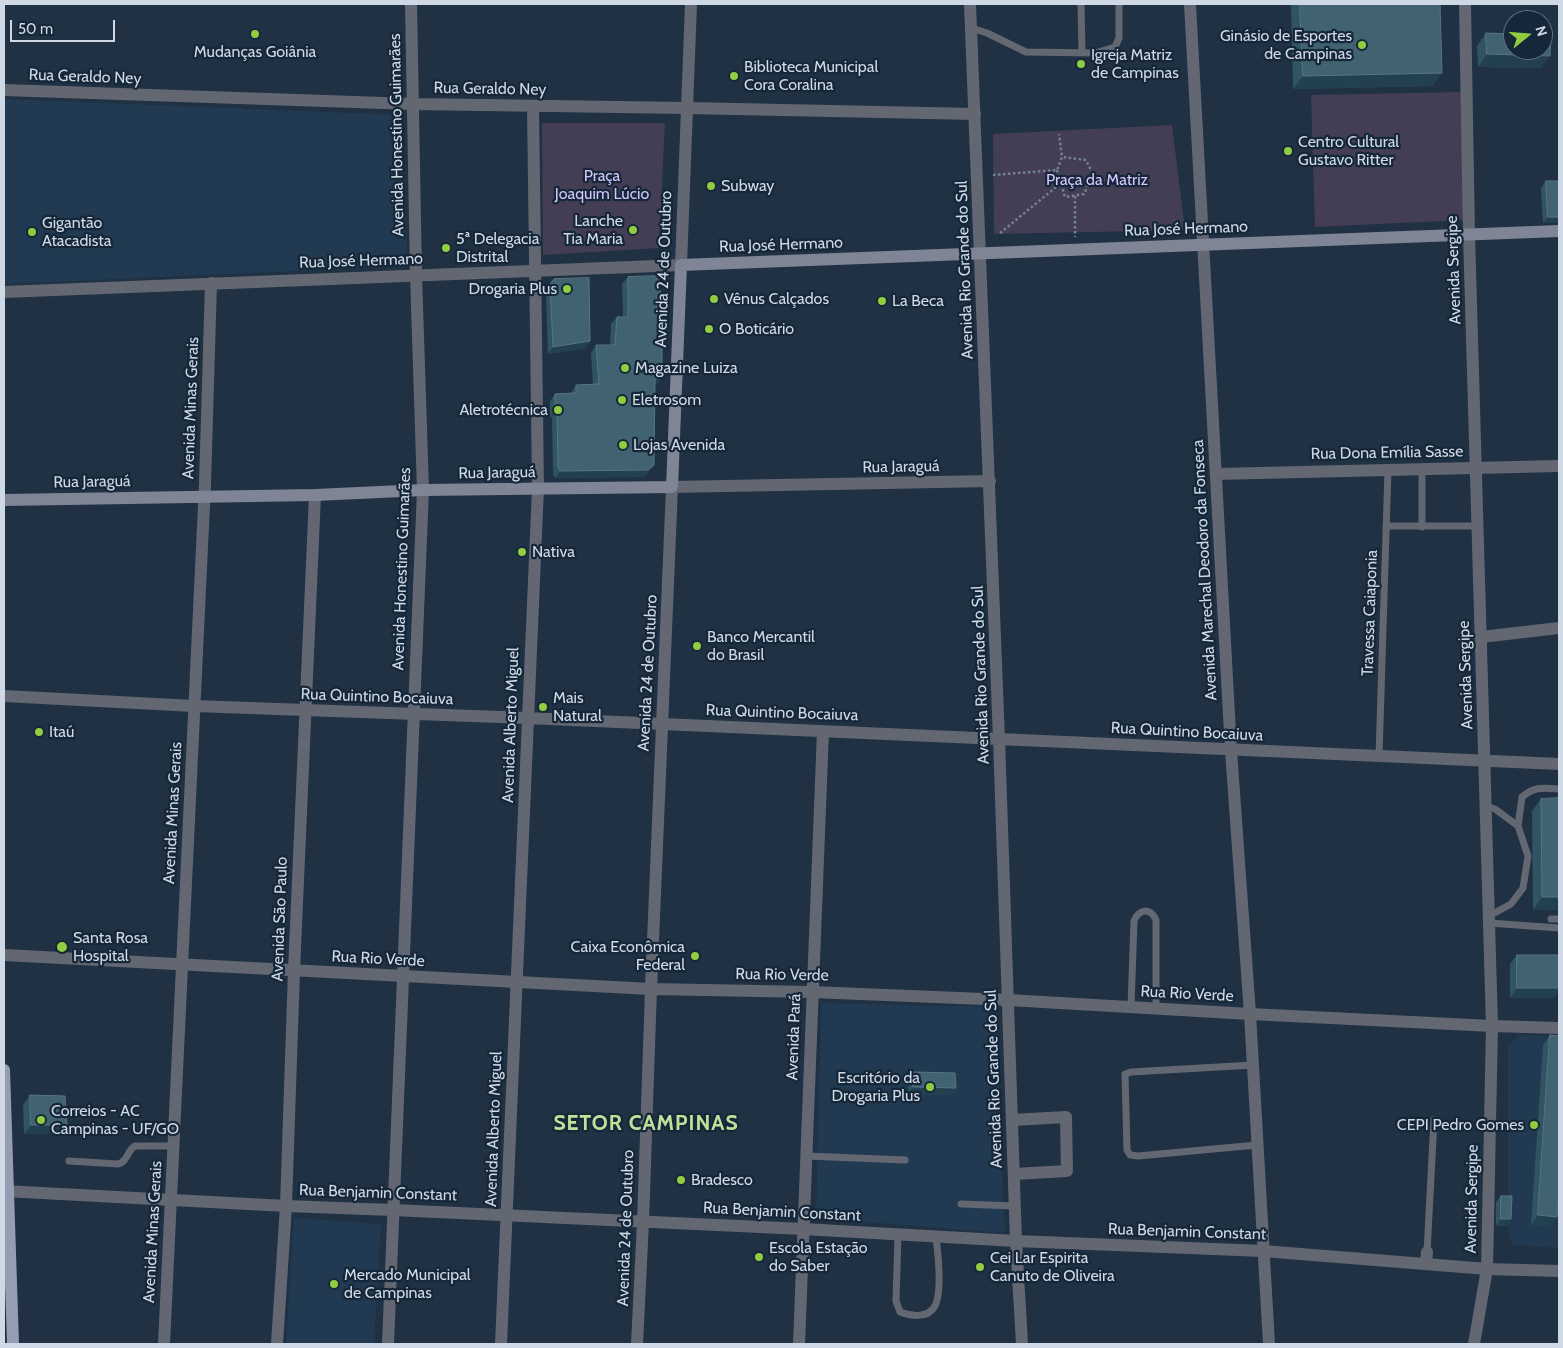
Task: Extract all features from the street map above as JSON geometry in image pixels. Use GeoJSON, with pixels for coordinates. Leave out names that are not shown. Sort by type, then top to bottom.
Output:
{"type":"FeatureCollection","features":[{"type":"Feature","properties":{"kind":"main road","name":"Rua José Hermano"},"geometry":{"type":"LineString","coordinates":[[681,265],[1559,231]]}},
{"type":"Feature","properties":{"kind":"main road","name":"Avenida 24 de Outubro"},"geometry":{"type":"LineString","coordinates":[[672,487],[681,265]]}},
{"type":"Feature","properties":{"kind":"main road","name":"Rua Jaraguá"},"geometry":{"type":"LineString","coordinates":[[4,500],[315,495],[423,490],[672,487]]}},
{"type":"Feature","properties":{"kind":"main road"},"geometry":{"type":"LineString","coordinates":[[4,1070],[6,1191],[12,1344]]}},
{"type":"Feature","properties":{"kind":"street","name":"Avenida Honestino Guimarães"},"geometry":{"type":"LineString","coordinates":[[388,1344],[423,490],[416,275],[411,4]]}},
{"type":"Feature","properties":{"kind":"street","name":"Avenida 24 de Outubro"},"geometry":{"type":"LineString","coordinates":[[681,265],[691,4]]}},
{"type":"Feature","properties":{"kind":"street","name":"Avenida Rio Grande do Sul"},"geometry":{"type":"LineString","coordinates":[[970,4],[990,481],[1016,1242],[1022,1344]]}},
{"type":"Feature","properties":{"kind":"street","name":"Avenida Marechal Deodoro da Fonseca"},"geometry":{"type":"LineString","coordinates":[[1190,4],[1231,750],[1250,1014],[1269,1344]]}},
{"type":"Feature","properties":{"kind":"street","name":"Avenida Sergipe"},"geometry":{"type":"LineString","coordinates":[[1465,4],[1469,234],[1492,1026],[1487,1269],[1474,1344]]}},
{"type":"Feature","properties":{"kind":"street","name":"Rua Geraldo Ney"},"geometry":{"type":"LineString","coordinates":[[4,90],[413,104],[975,114]]}},
{"type":"Feature","properties":{"kind":"street","name":"Avenida Alberto Miguel"},"geometry":{"type":"LineString","coordinates":[[501,1344],[538,488],[534,106]]}},
{"type":"Feature","properties":{"kind":"street","name":"Rua José Hermano"},"geometry":{"type":"LineString","coordinates":[[4,292],[681,265]]}},
{"type":"Feature","properties":{"kind":"street","name":"Avenida Minas Gerais"},"geometry":{"type":"LineString","coordinates":[[164,1344],[204,496],[212,283]]}},
{"type":"Feature","properties":{"kind":"street","name":"Rua Dona Emília Sasse"},"geometry":{"type":"LineString","coordinates":[[1216,474],[1559,466]]}},
{"type":"Feature","properties":{"kind":"street","name":"Rua Jaraguá"},"geometry":{"type":"LineString","coordinates":[[672,487],[990,481]]}},
{"type":"Feature","properties":{"kind":"street","name":"Avenida 24 de Outubro"},"geometry":{"type":"LineString","coordinates":[[637,1344],[672,487]]}},
{"type":"Feature","properties":{"kind":"street","name":"Avenida São Paulo"},"geometry":{"type":"LineString","coordinates":[[277,1344],[286,1206],[294,971],[315,495]]}},
{"type":"Feature","properties":{"kind":"street"},"geometry":{"type":"LineString","coordinates":[[1481,637],[1559,628]]}},
{"type":"Feature","properties":{"kind":"street","name":"Rua Quintino Bocaiuva"},"geometry":{"type":"LineString","coordinates":[[4,696],[194,706],[528,718],[1559,764]]}},
{"type":"Feature","properties":{"kind":"street","name":"Avenida Pará"},"geometry":{"type":"LineString","coordinates":[[799,1344],[823,731]]}},
{"type":"Feature","properties":{"kind":"street","name":"Rua Rio Verde"},"geometry":{"type":"LineString","coordinates":[[4,955],[650,989],[812,992],[1008,1000],[1250,1014],[1559,1028]]}},
{"type":"Feature","properties":{"kind":"street"},"geometry":{"type":"LineString","coordinates":[[1012,1120],[1066,1117],[1067,1172],[1014,1174]]}},
{"type":"Feature","properties":{"kind":"street","name":"Rua Benjamin Constant"},"geometry":{"type":"LineString","coordinates":[[6,1191],[286,1206],[803,1229],[1016,1242],[1427,1258],[1487,1269],[1559,1271]]}},
{"type":"Feature","properties":{"kind":"lane"},"geometry":{"type":"LineString","coordinates":[[1081,4],[1082,53]]}},
{"type":"Feature","properties":{"kind":"lane"},"geometry":{"type":"LineString","coordinates":[[971,28],[987,33],[1026,52],[1095,54],[1115,47],[1119,38],[1118,4]]}},
{"type":"Feature","properties":{"kind":"lane"},"geometry":{"type":"LineString","coordinates":[[1422,469],[1422,527]]}},
{"type":"Feature","properties":{"kind":"lane","name":"Travessa Caiaponia"},"geometry":{"type":"LineString","coordinates":[[1379,756],[1388,470]]}},
{"type":"Feature","properties":{"kind":"lane"},"geometry":{"type":"LineString","coordinates":[[1386,526],[1478,526]]}},
{"type":"Feature","properties":{"kind":"lane"},"geometry":{"type":"LineString","coordinates":[[1489,919],[1511,904],[1523,888],[1528,856],[1518,826],[1522,797],[1530,790],[1559,788]]}},
{"type":"Feature","properties":{"kind":"lane"},"geometry":{"type":"LineString","coordinates":[[1486,806],[1495,809],[1518,826]]}},
{"type":"Feature","properties":{"kind":"lane"},"geometry":{"type":"LineString","coordinates":[[1131,1007],[1134,921],[1137,914],[1150,912],[1156,920],[1156,1008]]}},
{"type":"Feature","properties":{"kind":"lane"},"geometry":{"type":"LineString","coordinates":[[1489,919],[1559,928]]}},
{"type":"Feature","properties":{"kind":"lane"},"geometry":{"type":"LineString","coordinates":[[1551,919],[1559,919]]}},
{"type":"Feature","properties":{"kind":"lane"},"geometry":{"type":"LineString","coordinates":[[1253,1065],[1131,1072],[1125,1074],[1127,1150],[1130,1155],[1138,1156],[1257,1145]]}},
{"type":"Feature","properties":{"kind":"lane"},"geometry":{"type":"LineString","coordinates":[[1427,1258],[1434,1120]]}},
{"type":"Feature","properties":{"kind":"lane"},"geometry":{"type":"LineString","coordinates":[[69,1160],[118,1164],[124,1161],[135,1146],[173,1146]]}},
{"type":"Feature","properties":{"kind":"lane"},"geometry":{"type":"LineString","coordinates":[[806,1156],[905,1160]]}},
{"type":"Feature","properties":{"kind":"lane"},"geometry":{"type":"LineString","coordinates":[[961,1204],[1015,1206]]}},
{"type":"Feature","properties":{"kind":"lane"},"geometry":{"type":"LineString","coordinates":[[898,1235],[896,1301],[900,1312],[919,1315],[929,1313],[935,1307],[938,1291],[936,1237]]}},
{"type":"Feature","properties":{"kind":"path"},"geometry":{"type":"LineString","coordinates":[[1059,134],[1062,157],[1057,170],[1065,197],[1084,194],[1093,174],[1086,160],[1062,157]]}},
{"type":"Feature","properties":{"kind":"path"},"geometry":{"type":"LineString","coordinates":[[993,175],[1057,170]]}},
{"type":"Feature","properties":{"kind":"path"},"geometry":{"type":"LineString","coordinates":[[1000,233],[1061,183]]}},
{"type":"Feature","properties":{"kind":"path"},"geometry":{"type":"LineString","coordinates":[[1075,196],[1076,250]]}},
{"type":"Feature","properties":{"kind":"shaded area"},"geometry":{"type":"Polygon","coordinates":[[[4,99],[402,115],[408,266],[4,284],[4,99]]]}},
{"type":"Feature","properties":{"kind":"shaded area"},"geometry":{"type":"Polygon","coordinates":[[[821,1003],[996,1007],[1005,1233],[816,1218],[821,1003]]]}},
{"type":"Feature","properties":{"kind":"shaded area","name":"CEPI Pedro Gomes"},"geometry":{"type":"Polygon","coordinates":[[[1519,1035],[1559,1036],[1559,1248],[1513,1245],[1508,1231],[1508,1047],[1519,1035]]]}},
{"type":"Feature","properties":{"kind":"shaded area","name":"Mercado Municipal de Campinas"},"geometry":{"type":"Polygon","coordinates":[[[294,1218],[381,1224],[374,1344],[286,1344],[294,1218]]]}},
{"type":"Feature","properties":{"kind":"green space"},"geometry":{"type":"Polygon","coordinates":[[[1462,92],[1465,220],[1315,227],[1311,95],[1462,92]]]}},
{"type":"Feature","properties":{"kind":"green space","name":"Praça Joaquim Lúcio"},"geometry":{"type":"Polygon","coordinates":[[[542,123],[665,123],[659,248],[543,255],[542,123]]]}},
{"type":"Feature","properties":{"kind":"green space","name":"Praça da Matriz"},"geometry":{"type":"Polygon","coordinates":[[[1172,125],[1185,230],[994,234],[993,134],[1172,125]]]}},
{"type":"Feature","properties":{"kind":"building","name":"Ginásio de Esportes de Campinas"},"geometry":{"type":"Polygon","coordinates":[[[1300,4],[1440,4],[1442,73],[1303,76],[1300,4]]]}},
{"type":"Feature","properties":{"kind":"building"},"geometry":{"type":"Polygon","coordinates":[[[1486,33],[1503,34],[1503,55],[1487,54],[1486,33]]]}},
{"type":"Feature","properties":{"kind":"building"},"geometry":{"type":"Polygon","coordinates":[[[1546,181],[1559,181],[1559,217],[1548,217],[1546,181]]]}},
{"type":"Feature","properties":{"kind":"building"},"geometry":{"type":"Polygon","coordinates":[[[655,276],[660,282],[662,378],[655,379],[654,465],[648,470],[560,471],[558,466],[555,394],[576,393],[576,385],[599,384],[596,345],[615,345],[617,317],[628,317],[628,277],[655,276]]]}},
{"type":"Feature","properties":{"kind":"building"},"geometry":{"type":"Polygon","coordinates":[[[589,278],[590,341],[553,347],[550,284],[554,279],[589,278]]]}},
{"type":"Feature","properties":{"kind":"building"},"geometry":{"type":"Polygon","coordinates":[[[1559,798],[1559,897],[1542,897],[1541,799],[1559,798]]]}},
{"type":"Feature","properties":{"kind":"building"},"geometry":{"type":"Polygon","coordinates":[[[1517,955],[1559,955],[1559,988],[1517,988],[1517,955]]]}},
{"type":"Feature","properties":{"kind":"building"},"geometry":{"type":"Polygon","coordinates":[[[1550,1035],[1559,1036],[1559,1186],[1557,1217],[1538,1215],[1550,1035]]]}},
{"type":"Feature","properties":{"kind":"building"},"geometry":{"type":"Polygon","coordinates":[[[913,1072],[955,1073],[956,1088],[913,1087],[913,1072]]]}},
{"type":"Feature","properties":{"kind":"building"},"geometry":{"type":"Polygon","coordinates":[[[30,1095],[65,1096],[67,1125],[31,1125],[30,1095]]]}},
{"type":"Feature","properties":{"kind":"building"},"geometry":{"type":"Polygon","coordinates":[[[1501,1196],[1512,1196],[1511,1219],[1501,1219],[1501,1196]]]}},
{"type":"Feature","properties":{"kind":"place","name":"Mudanças Goiânia"},"geometry":{"type":"Point","coordinates":[255,34]}},
{"type":"Feature","properties":{"kind":"place","name":"Ginásio de Esportes de Campinas"},"geometry":{"type":"Point","coordinates":[1362,45]}},
{"type":"Feature","properties":{"kind":"place","name":"Igreja Matriz de Campinas"},"geometry":{"type":"Point","coordinates":[1081,64]}},
{"type":"Feature","properties":{"kind":"place","name":"Biblioteca Municipal Cora Coralina"},"geometry":{"type":"Point","coordinates":[734,76]}},
{"type":"Feature","properties":{"kind":"place","name":"Centro Cultural Gustavo Ritter"},"geometry":{"type":"Point","coordinates":[1288,151]}},
{"type":"Feature","properties":{"kind":"place","name":"Subway"},"geometry":{"type":"Point","coordinates":[711,186]}},
{"type":"Feature","properties":{"kind":"place","name":"Lanche Tia Maria"},"geometry":{"type":"Point","coordinates":[633,230]}},
{"type":"Feature","properties":{"kind":"place","name":"Gigantão Atacadista"},"geometry":{"type":"Point","coordinates":[32,232]}},
{"type":"Feature","properties":{"kind":"place","name":"5ª Delegacia Distrital"},"geometry":{"type":"Point","coordinates":[446,248]}},
{"type":"Feature","properties":{"kind":"place","name":"Drogaria Plus"},"geometry":{"type":"Point","coordinates":[567,289]}},
{"type":"Feature","properties":{"kind":"place","name":"Vênus Calçados"},"geometry":{"type":"Point","coordinates":[714,299]}},
{"type":"Feature","properties":{"kind":"place","name":"La Beca"},"geometry":{"type":"Point","coordinates":[882,301]}},
{"type":"Feature","properties":{"kind":"place","name":"O Boticário"},"geometry":{"type":"Point","coordinates":[709,329]}},
{"type":"Feature","properties":{"kind":"place","name":"Magazine Luiza"},"geometry":{"type":"Point","coordinates":[625,368]}},
{"type":"Feature","properties":{"kind":"place","name":"Eletrosom"},"geometry":{"type":"Point","coordinates":[622,400]}},
{"type":"Feature","properties":{"kind":"place","name":"Aletrotécnica"},"geometry":{"type":"Point","coordinates":[558,410]}},
{"type":"Feature","properties":{"kind":"place","name":"Lojas Avenida"},"geometry":{"type":"Point","coordinates":[623,445]}},
{"type":"Feature","properties":{"kind":"place","name":"Nativa"},"geometry":{"type":"Point","coordinates":[522,552]}},
{"type":"Feature","properties":{"kind":"place","name":"Banco Mercantil do Brasil"},"geometry":{"type":"Point","coordinates":[697,646]}},
{"type":"Feature","properties":{"kind":"place","name":"Mais Natural"},"geometry":{"type":"Point","coordinates":[543,707]}},
{"type":"Feature","properties":{"kind":"place","name":"Itaú"},"geometry":{"type":"Point","coordinates":[39,732]}},
{"type":"Feature","properties":{"kind":"place","name":"Santa Rosa Hospital"},"geometry":{"type":"Point","coordinates":[62,947]}},
{"type":"Feature","properties":{"kind":"place","name":"Caixa Econômica Federal"},"geometry":{"type":"Point","coordinates":[695,956]}},
{"type":"Feature","properties":{"kind":"place","name":"Escritório da Drogaria Plus"},"geometry":{"type":"Point","coordinates":[930,1087]}},
{"type":"Feature","properties":{"kind":"place","name":"Correios - AC Campinas - UF/GO"},"geometry":{"type":"Point","coordinates":[41,1120]}},
{"type":"Feature","properties":{"kind":"place","name":"CEPI Pedro Gomes"},"geometry":{"type":"Point","coordinates":[1534,1125]}},
{"type":"Feature","properties":{"kind":"place","name":"Bradesco"},"geometry":{"type":"Point","coordinates":[681,1180]}},
{"type":"Feature","properties":{"kind":"place","name":"Escola Estação do Saber"},"geometry":{"type":"Point","coordinates":[759,1257]}},
{"type":"Feature","properties":{"kind":"place","name":"Cei Lar Espirita Canuto de Oliveira"},"geometry":{"type":"Point","coordinates":[980,1267]}},
{"type":"Feature","properties":{"kind":"place","name":"Mercado Municipal de Campinas"},"geometry":{"type":"Point","coordinates":[334,1284]}},
{"type":"Feature","properties":{"kind":"district","name":"SETOR CAMPINAS"},"geometry":{"type":"Point","coordinates":[646,1124]}}]}
